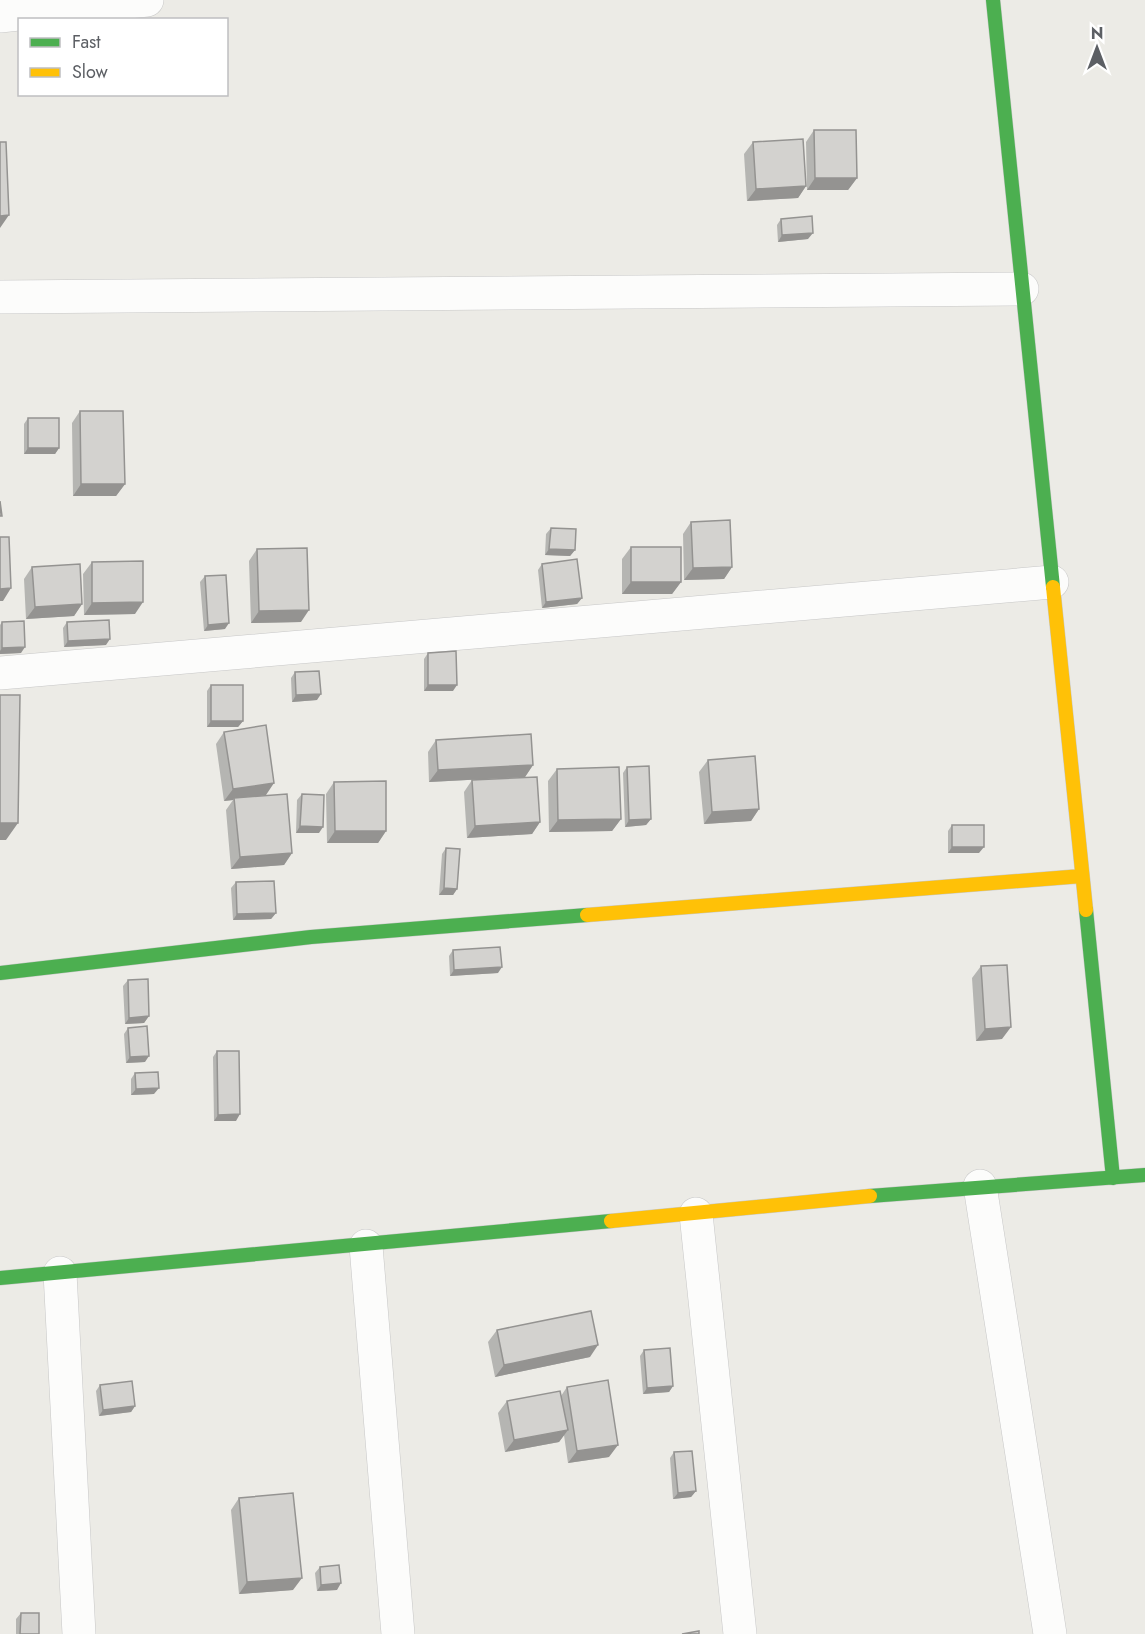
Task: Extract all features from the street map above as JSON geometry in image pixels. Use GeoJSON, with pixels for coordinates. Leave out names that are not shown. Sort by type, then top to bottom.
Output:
{"type":"FeatureCollection","features":[{"type":"Feature","properties":{"kind":"main road"},"geometry":{"type":"LineString","coordinates":[[993,0],[1113,1178]]}},
{"type":"Feature","properties":{"kind":"main road"},"geometry":{"type":"LineString","coordinates":[[0,974],[311,937],[1082,876]]}},
{"type":"Feature","properties":{"kind":"main road"},"geometry":{"type":"LineString","coordinates":[[0,1278],[366,1246],[980,1186],[1145,1175]]}},
{"type":"Feature","properties":{"kind":"street"},"geometry":{"type":"LineString","coordinates":[[0,16],[147,0]]}},
{"type":"Feature","properties":{"kind":"street"},"geometry":{"type":"LineString","coordinates":[[0,297],[1022,289]]}},
{"type":"Feature","properties":{"kind":"street"},"geometry":{"type":"LineString","coordinates":[[0,674],[1052,582]]}},
{"type":"Feature","properties":{"kind":"street"},"geometry":{"type":"LineString","coordinates":[[980,1186],[1050,1634]]}},
{"type":"Feature","properties":{"kind":"street"},"geometry":{"type":"LineString","coordinates":[[696,1214],[740,1634]]}},
{"type":"Feature","properties":{"kind":"street"},"geometry":{"type":"LineString","coordinates":[[366,1246],[398,1634]]}},
{"type":"Feature","properties":{"kind":"street"},"geometry":{"type":"LineString","coordinates":[[60,1273],[79,1634]]}},
{"type":"Feature","properties":{"kind":"building"},"geometry":{"type":"Polygon","coordinates":[[[814,130],[856,130],[857,178],[815,178],[814,130]]]}},
{"type":"Feature","properties":{"kind":"building"},"geometry":{"type":"Polygon","coordinates":[[[803,139],[806,186],[756,189],[753,142],[803,139]]]}},
{"type":"Feature","properties":{"kind":"building"},"geometry":{"type":"Polygon","coordinates":[[[0,142],[6,142],[9,215],[0,216],[0,142]]]}},
{"type":"Feature","properties":{"kind":"building"},"geometry":{"type":"Polygon","coordinates":[[[812,216],[813,233],[782,235],[781,219],[812,216]]]}},
{"type":"Feature","properties":{"kind":"building"},"geometry":{"type":"Polygon","coordinates":[[[80,411],[123,411],[125,484],[81,484],[80,411]]]}},
{"type":"Feature","properties":{"kind":"building"},"geometry":{"type":"Polygon","coordinates":[[[28,418],[59,418],[59,448],[28,448],[28,418]]]}},
{"type":"Feature","properties":{"kind":"building"},"geometry":{"type":"Polygon","coordinates":[[[730,520],[732,567],[693,568],[691,522],[730,520]]]}},
{"type":"Feature","properties":{"kind":"building"},"geometry":{"type":"Polygon","coordinates":[[[551,528],[576,529],[575,550],[549,549],[551,528]]]}},
{"type":"Feature","properties":{"kind":"building"},"geometry":{"type":"Polygon","coordinates":[[[0,537],[9,537],[11,588],[0,589],[0,537]]]}},
{"type":"Feature","properties":{"kind":"building"},"geometry":{"type":"Polygon","coordinates":[[[631,547],[681,547],[681,582],[631,582],[631,547]]]}},
{"type":"Feature","properties":{"kind":"building"},"geometry":{"type":"Polygon","coordinates":[[[307,548],[309,610],[259,611],[257,549],[307,548]]]}},
{"type":"Feature","properties":{"kind":"building"},"geometry":{"type":"Polygon","coordinates":[[[577,559],[582,598],[546,602],[542,564],[577,559]]]}},
{"type":"Feature","properties":{"kind":"building"},"geometry":{"type":"Polygon","coordinates":[[[143,561],[143,602],[92,603],[92,562],[143,561]]]}},
{"type":"Feature","properties":{"kind":"building"},"geometry":{"type":"Polygon","coordinates":[[[80,564],[82,604],[35,607],[32,567],[80,564]]]}},
{"type":"Feature","properties":{"kind":"building"},"geometry":{"type":"Polygon","coordinates":[[[226,575],[229,623],[208,625],[205,576],[226,575]]]}},
{"type":"Feature","properties":{"kind":"building"},"geometry":{"type":"Polygon","coordinates":[[[109,620],[110,639],[68,641],[67,622],[109,620]]]}},
{"type":"Feature","properties":{"kind":"building"},"geometry":{"type":"Polygon","coordinates":[[[24,621],[25,647],[2,648],[2,622],[24,621]]]}},
{"type":"Feature","properties":{"kind":"building"},"geometry":{"type":"Polygon","coordinates":[[[456,651],[457,685],[428,685],[428,653],[456,651]]]}},
{"type":"Feature","properties":{"kind":"building"},"geometry":{"type":"Polygon","coordinates":[[[319,671],[321,694],[296,695],[295,672],[319,671]]]}},
{"type":"Feature","properties":{"kind":"building"},"geometry":{"type":"Polygon","coordinates":[[[211,685],[243,685],[243,721],[211,721],[211,685]]]}},
{"type":"Feature","properties":{"kind":"building"},"geometry":{"type":"Polygon","coordinates":[[[0,695],[20,695],[18,823],[0,823],[0,695]]]}},
{"type":"Feature","properties":{"kind":"building"},"geometry":{"type":"Polygon","coordinates":[[[266,725],[274,783],[233,789],[224,732],[266,725]]]}},
{"type":"Feature","properties":{"kind":"building"},"geometry":{"type":"Polygon","coordinates":[[[531,734],[533,765],[438,770],[436,740],[531,734]]]}},
{"type":"Feature","properties":{"kind":"building"},"geometry":{"type":"Polygon","coordinates":[[[755,756],[759,809],[712,812],[708,760],[755,756]]]}},
{"type":"Feature","properties":{"kind":"building"},"geometry":{"type":"Polygon","coordinates":[[[649,766],[651,819],[629,820],[627,767],[649,766]]]}},
{"type":"Feature","properties":{"kind":"building"},"geometry":{"type":"Polygon","coordinates":[[[619,767],[621,819],[558,820],[557,769],[619,767]]]}},
{"type":"Feature","properties":{"kind":"building"},"geometry":{"type":"Polygon","coordinates":[[[537,777],[540,822],[475,826],[472,780],[537,777]]]}},
{"type":"Feature","properties":{"kind":"building"},"geometry":{"type":"Polygon","coordinates":[[[386,781],[386,831],[335,831],[334,782],[386,781]]]}},
{"type":"Feature","properties":{"kind":"building"},"geometry":{"type":"Polygon","coordinates":[[[287,794],[292,853],[240,857],[234,798],[287,794]]]}},
{"type":"Feature","properties":{"kind":"building"},"geometry":{"type":"Polygon","coordinates":[[[302,794],[324,795],[323,827],[300,826],[302,794]]]}},
{"type":"Feature","properties":{"kind":"building"},"geometry":{"type":"Polygon","coordinates":[[[952,825],[984,825],[984,847],[952,847],[952,825]]]}},
{"type":"Feature","properties":{"kind":"building"},"geometry":{"type":"Polygon","coordinates":[[[446,848],[460,849],[457,889],[444,888],[446,848]]]}},
{"type":"Feature","properties":{"kind":"building"},"geometry":{"type":"Polygon","coordinates":[[[274,881],[276,913],[237,914],[236,882],[274,881]]]}},
{"type":"Feature","properties":{"kind":"building"},"geometry":{"type":"Polygon","coordinates":[[[500,947],[502,967],[454,970],[453,950],[500,947]]]}},
{"type":"Feature","properties":{"kind":"building"},"geometry":{"type":"Polygon","coordinates":[[[1007,965],[1011,1027],[985,1029],[981,966],[1007,965]]]}},
{"type":"Feature","properties":{"kind":"building"},"geometry":{"type":"Polygon","coordinates":[[[148,979],[149,1016],[129,1018],[128,980],[148,979]]]}},
{"type":"Feature","properties":{"kind":"building"},"geometry":{"type":"Polygon","coordinates":[[[147,1026],[149,1056],[130,1057],[128,1028],[147,1026]]]}},
{"type":"Feature","properties":{"kind":"building"},"geometry":{"type":"Polygon","coordinates":[[[217,1051],[239,1051],[240,1114],[218,1115],[217,1051]]]}},
{"type":"Feature","properties":{"kind":"building"},"geometry":{"type":"Polygon","coordinates":[[[158,1072],[159,1088],[136,1089],[135,1073],[158,1072]]]}},
{"type":"Feature","properties":{"kind":"building"},"geometry":{"type":"Polygon","coordinates":[[[591,1311],[598,1345],[504,1365],[497,1330],[591,1311]]]}},
{"type":"Feature","properties":{"kind":"building"},"geometry":{"type":"Polygon","coordinates":[[[670,1348],[673,1386],[647,1388],[644,1350],[670,1348]]]}},
{"type":"Feature","properties":{"kind":"building"},"geometry":{"type":"Polygon","coordinates":[[[608,1380],[618,1445],[577,1451],[567,1387],[608,1380]]]}},
{"type":"Feature","properties":{"kind":"building"},"geometry":{"type":"Polygon","coordinates":[[[132,1381],[135,1406],[103,1410],[100,1385],[132,1381]]]}},
{"type":"Feature","properties":{"kind":"building"},"geometry":{"type":"Polygon","coordinates":[[[560,1391],[568,1430],[514,1440],[507,1401],[560,1391]]]}},
{"type":"Feature","properties":{"kind":"building"},"geometry":{"type":"Polygon","coordinates":[[[692,1451],[696,1491],[678,1493],[674,1452],[692,1451]]]}},
{"type":"Feature","properties":{"kind":"building"},"geometry":{"type":"Polygon","coordinates":[[[293,1493],[302,1578],[247,1582],[239,1498],[293,1493]]]}},
{"type":"Feature","properties":{"kind":"building"},"geometry":{"type":"Polygon","coordinates":[[[339,1565],[341,1583],[321,1585],[320,1567],[339,1565]]]}},
{"type":"Feature","properties":{"kind":"building"},"geometry":{"type":"Polygon","coordinates":[[[21,1613],[39,1613],[39,1634],[20,1634],[21,1613]]]}},
{"type":"Feature","properties":{"kind":"building"},"geometry":{"type":"Polygon","coordinates":[[[699,1631],[699,1634],[682,1634],[699,1631]]]}},
{"type":"Feature","properties":{"kind":"traffic: fast"},"geometry":{"type":"LineString","coordinates":[[993,0],[1053,587]]}},
{"type":"Feature","properties":{"kind":"traffic: fast"},"geometry":{"type":"LineString","coordinates":[[1086,910],[1113,1178]]}},
{"type":"Feature","properties":{"kind":"traffic: fast"},"geometry":{"type":"LineString","coordinates":[[0,973],[311,937],[587,915]]}},
{"type":"Feature","properties":{"kind":"traffic: fast"},"geometry":{"type":"LineString","coordinates":[[870,1196],[1145,1175]]}},
{"type":"Feature","properties":{"kind":"traffic: fast"},"geometry":{"type":"LineString","coordinates":[[0,1278],[611,1221]]}},
{"type":"Feature","properties":{"kind":"traffic: slow"},"geometry":{"type":"LineString","coordinates":[[1053,587],[1086,910]]}},
{"type":"Feature","properties":{"kind":"traffic: slow"},"geometry":{"type":"LineString","coordinates":[[587,915],[1082,876]]}},
{"type":"Feature","properties":{"kind":"traffic: slow"},"geometry":{"type":"LineString","coordinates":[[611,1221],[870,1196]]}}]}
